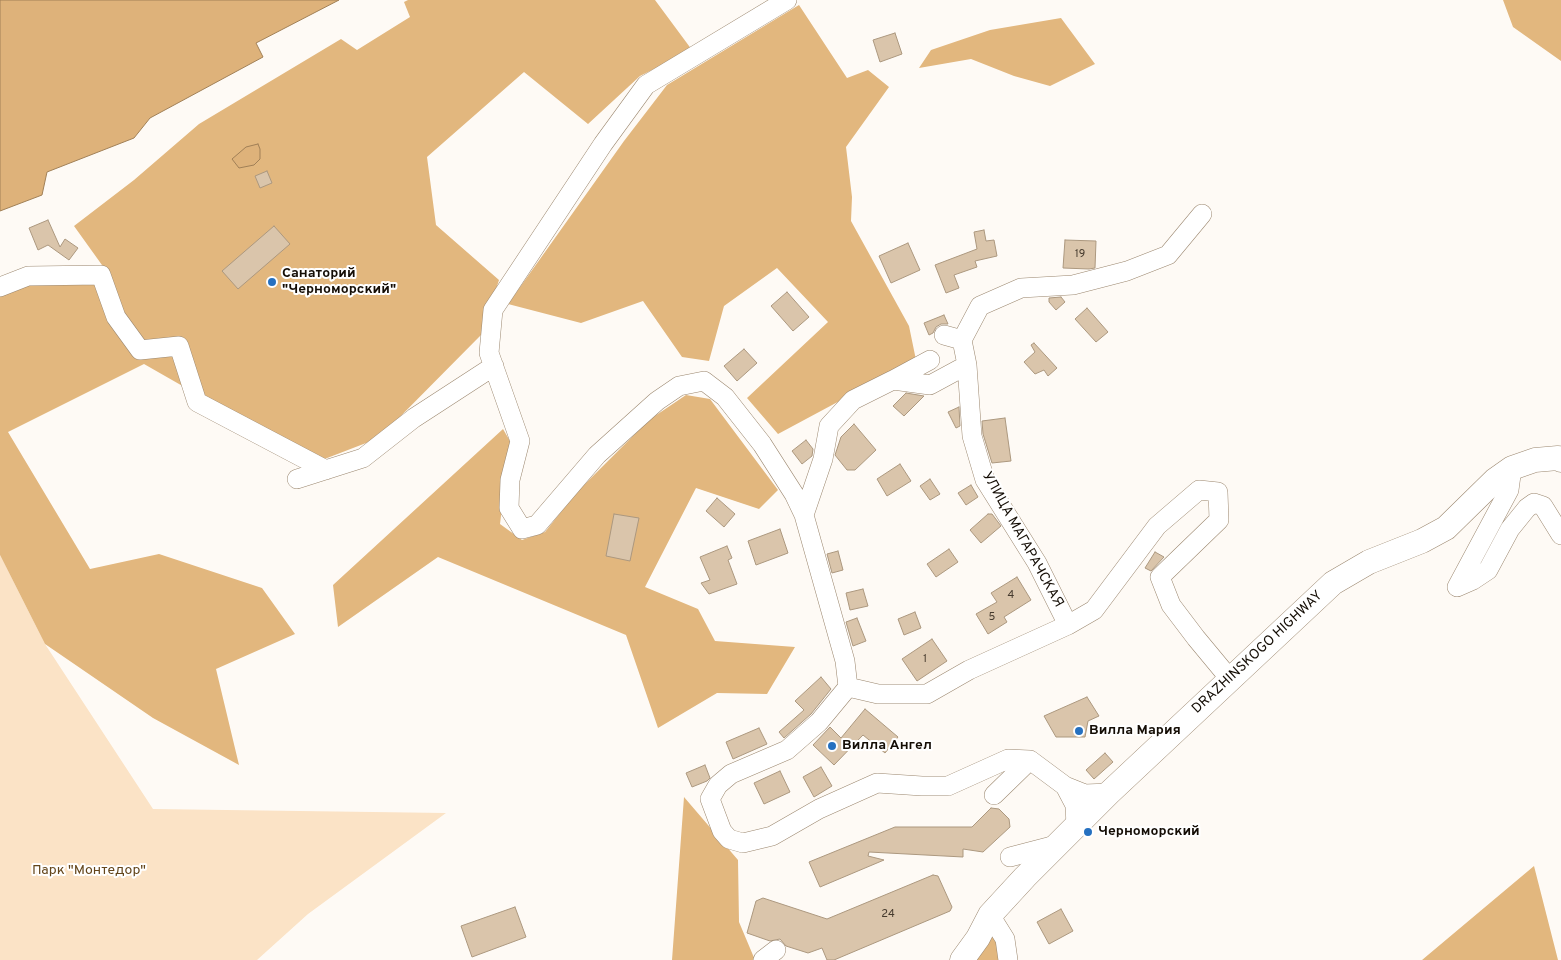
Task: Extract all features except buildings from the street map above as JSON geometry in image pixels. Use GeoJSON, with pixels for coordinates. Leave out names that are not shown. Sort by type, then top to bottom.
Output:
{"type":"FeatureCollection","features":[{"type":"Feature","properties":{"kind":"main road","name":"DRAZHINSKOGO HIGHWAY"},"geometry":{"type":"LineString","coordinates":[[962,960],[978,938],[990,915],[1056,845],[1109,793],[1333,584],[1369,562],[1422,542],[1446,528],[1495,480],[1512,468],[1535,460],[1558,458],[1561,460]]}},
{"type":"Feature","properties":{"kind":"street"},"geometry":{"type":"LineString","coordinates":[[783,1],[646,85],[603,144],[493,310],[489,353],[520,441],[510,480],[509,508],[522,529],[537,525],[597,455],[657,401],[679,386],[704,381],[725,397],[762,444],[794,494],[804,515],[845,661],[848,687],[819,722],[787,750],[731,774],[718,785],[710,799],[722,831],[729,839],[743,843],[772,836],[819,809],[877,783],[948,786],[1008,759],[1030,760],[1065,786],[1085,794],[1109,793]]}},
{"type":"Feature","properties":{"kind":"street"},"geometry":{"type":"LineString","coordinates":[[944,335],[962,340],[980,306],[1021,288],[1073,286],[1127,271],[1168,255],[1202,214]]}},
{"type":"Feature","properties":{"kind":"street"},"geometry":{"type":"LineString","coordinates":[[0,287],[28,276],[101,275],[116,317],[140,350],[179,346],[198,402],[326,470]]}},
{"type":"Feature","properties":{"kind":"street","name":"УЛИЦА МАГАРАЧСКАЯ"},"geometry":{"type":"LineString","coordinates":[[962,340],[967,365],[972,436],[985,480],[1037,563],[1068,625]]}},
{"type":"Feature","properties":{"kind":"street"},"geometry":{"type":"LineString","coordinates":[[804,515],[823,459],[829,426],[853,400],[930,360]]}},
{"type":"Feature","properties":{"kind":"street"},"geometry":{"type":"LineString","coordinates":[[893,380],[930,386],[967,365]]}},
{"type":"Feature","properties":{"kind":"street"},"geometry":{"type":"LineString","coordinates":[[297,479],[363,458],[414,418],[494,366]]}},
{"type":"Feature","properties":{"kind":"street"},"geometry":{"type":"LineString","coordinates":[[1512,468],[1509,490],[1457,587],[1473,580],[1488,570],[1510,529],[1527,508],[1534,503],[1543,506],[1561,535]]}},
{"type":"Feature","properties":{"kind":"street","name":"УЛИЦА МАГАРАЧСКАЯ"},"geometry":{"type":"LineString","coordinates":[[848,687],[878,694],[927,694],[969,670],[1068,625],[1094,610],[1157,526],[1199,490],[1218,492],[1219,520],[1160,577],[1171,605],[1230,679]]}},
{"type":"Feature","properties":{"kind":"street"},"geometry":{"type":"LineString","coordinates":[[994,794],[1030,760]]}},
{"type":"Feature","properties":{"kind":"street"},"geometry":{"type":"LineString","coordinates":[[1065,786],[1075,805],[1076,826]]}},
{"type":"Feature","properties":{"kind":"street"},"geometry":{"type":"LineString","coordinates":[[1010,857],[1056,845]]}},
{"type":"Feature","properties":{"kind":"street"},"geometry":{"type":"LineString","coordinates":[[990,915],[1005,938],[1008,960]]}},
{"type":"Feature","properties":{"kind":"green space","name":"Парк \"Монтедор\""},"geometry":{"type":"Polygon","coordinates":[[[0,555],[45,644],[153,809],[446,813],[308,914],[257,960],[0,960],[0,555]]]}},
{"type":"Feature","properties":{"kind":"shaded area"},"geometry":{"type":"Polygon","coordinates":[[[0,0],[339,0],[256,43],[263,57],[150,118],[134,138],[47,172],[42,195],[0,211],[0,0]]]}},
{"type":"Feature","properties":{"kind":"shaded area"},"geometry":{"type":"Polygon","coordinates":[[[408,0],[655,0],[692,50],[640,76],[588,124],[524,72],[427,157],[436,225],[499,280],[481,335],[379,438],[309,465],[256,428],[144,364],[8,432],[90,569],[159,554],[262,588],[295,634],[216,669],[239,765],[153,718],[45,644],[0,555],[0,293],[19,285],[112,279],[74,226],[134,180],[199,124],[341,39],[357,50],[410,17],[404,2],[408,0]]]}},
{"type":"Feature","properties":{"kind":"shaded area"},"geometry":{"type":"Polygon","coordinates":[[[1503,0],[1561,0],[1561,61],[1513,27],[1503,0]]]}},
{"type":"Feature","properties":{"kind":"shaded area"},"geometry":{"type":"Polygon","coordinates":[[[799,5],[847,78],[868,70],[889,87],[846,147],[852,197],[851,221],[909,326],[916,360],[778,434],[747,398],[828,322],[777,268],[724,306],[709,361],[682,357],[643,301],[581,323],[508,304],[624,141],[667,85],[799,5]]]}},
{"type":"Feature","properties":{"kind":"shaded area"},"geometry":{"type":"Polygon","coordinates":[[[1061,18],[1095,64],[1050,86],[1014,76],[971,59],[919,68],[931,50],[990,30],[1061,18]]]}},
{"type":"Feature","properties":{"kind":"shaded area"},"geometry":{"type":"Polygon","coordinates":[[[258,144],[260,159],[254,165],[239,168],[232,159],[246,147],[258,144]]]}},
{"type":"Feature","properties":{"kind":"shaded area"},"geometry":{"type":"Polygon","coordinates":[[[686,395],[710,399],[778,490],[759,509],[696,488],[645,587],[698,609],[715,641],[795,647],[767,694],[717,693],[658,728],[626,635],[438,557],[338,627],[333,585],[503,429],[510,441],[500,524],[522,540],[545,532],[576,493],[649,420],[686,395]]]}},
{"type":"Feature","properties":{"kind":"shaded area"},"geometry":{"type":"Polygon","coordinates":[[[684,797],[738,860],[739,922],[755,960],[672,960],[684,797]]]}},
{"type":"Feature","properties":{"kind":"shaded area"},"geometry":{"type":"Polygon","coordinates":[[[1534,866],[1558,960],[1422,960],[1534,866]]]}},
{"type":"Feature","properties":{"kind":"shaded area"},"geometry":{"type":"Polygon","coordinates":[[[991,931],[1012,960],[955,960],[991,931]]]}},
{"type":"Feature","properties":{"kind":"place","name":"Санаторий \"Черноморский\""},"geometry":{"type":"Point","coordinates":[272,282]}},
{"type":"Feature","properties":{"kind":"place","name":"Вилла Мария"},"geometry":{"type":"Point","coordinates":[1079,731]}},
{"type":"Feature","properties":{"kind":"place","name":"Вилла Ангел"},"geometry":{"type":"Point","coordinates":[832,746]}},
{"type":"Feature","properties":{"kind":"place","name":"Черноморский"},"geometry":{"type":"Point","coordinates":[1088,832]}}]}
